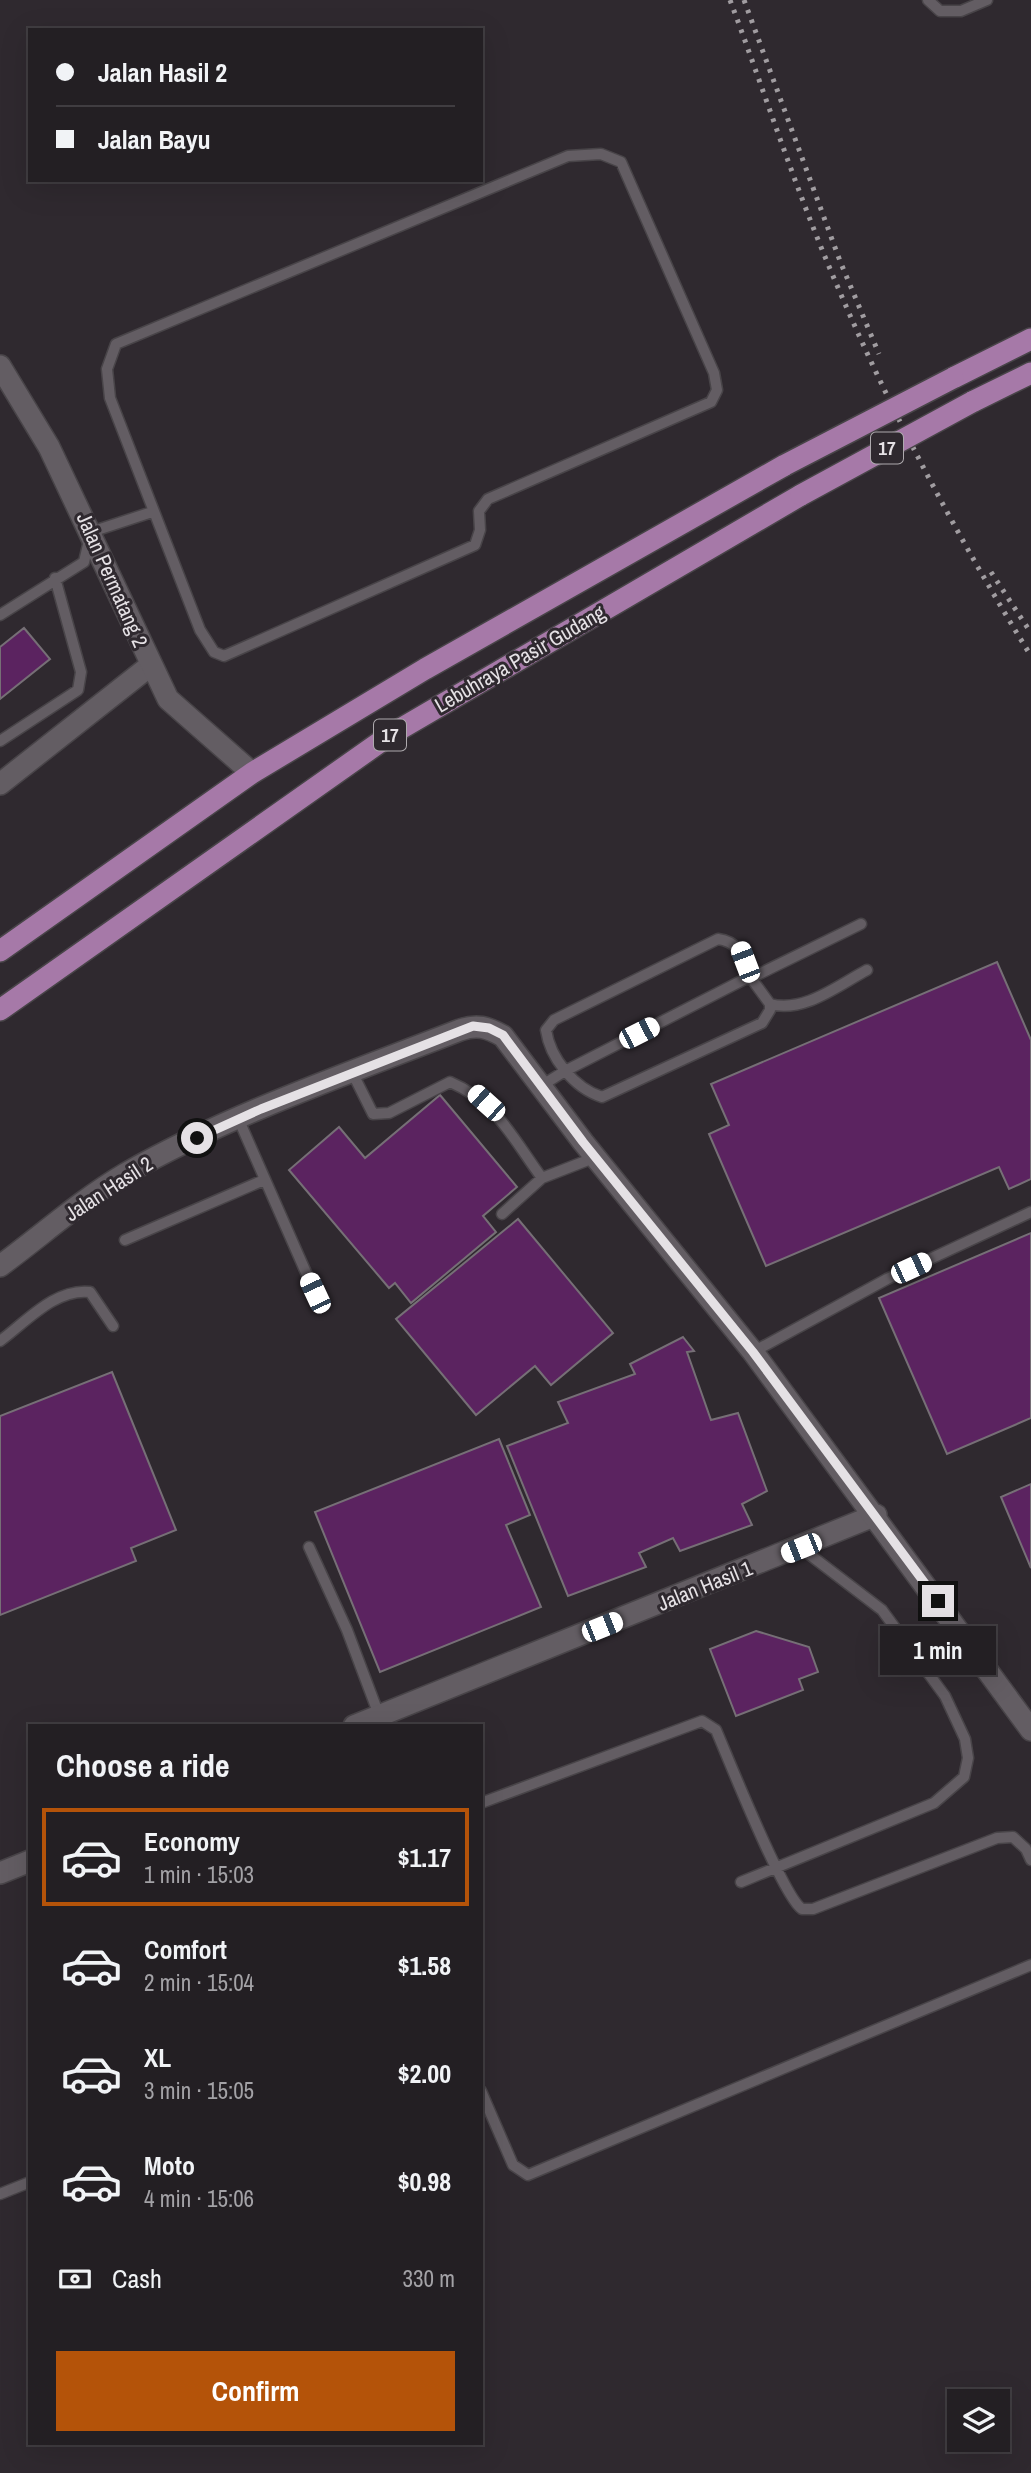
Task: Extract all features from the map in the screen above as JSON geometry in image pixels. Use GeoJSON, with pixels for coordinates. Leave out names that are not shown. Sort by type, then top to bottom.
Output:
{"type":"FeatureCollection","features":[{"type":"Feature","properties":{"kind":"highway","name":"Lebuhraya Pasir Gudang"},"geometry":{"type":"LineString","coordinates":[[0,951],[252,773],[425,669],[785,465],[1031,339]]}},
{"type":"Feature","properties":{"kind":"highway","name":"Lebuhraya Pasir Gudang"},"geometry":{"type":"LineString","coordinates":[[0,1010],[390,735],[802,495],[972,402],[1031,373]]}},
{"type":"Feature","properties":{"kind":"street","name":"Jalan Permatang 2"},"geometry":{"type":"LineString","coordinates":[[0,366],[49,447],[168,699],[252,773]]}},
{"type":"Feature","properties":{"kind":"street"},"geometry":{"type":"LineString","coordinates":[[0,784],[150,665]]}},
{"type":"Feature","properties":{"kind":"street","name":"Jalan Hasil 2"},"geometry":{"type":"LineString","coordinates":[[0,1266],[123,1175],[238,1118],[460,1030],[473,1026],[489,1028],[503,1035],[541,1086]]}},
{"type":"Feature","properties":{"kind":"street"},"geometry":{"type":"LineString","coordinates":[[541,1086],[753,1352],[876,1515],[1031,1730]]}},
{"type":"Feature","properties":{"kind":"street","name":"Jalan Hasil 1"},"geometry":{"type":"LineString","coordinates":[[359,1724],[801,1548],[876,1515]]}},
{"type":"Feature","properties":{"kind":"street"},"geometry":{"type":"LineString","coordinates":[[0,1873],[28,1862]]}},
{"type":"Feature","properties":{"kind":"lane"},"geometry":{"type":"LineString","coordinates":[[928,0],[940,11],[961,11],[987,0]]}},
{"type":"Feature","properties":{"kind":"lane"},"geometry":{"type":"LineString","coordinates":[[601,154],[621,162],[715,373],[717,390],[711,402],[488,499],[479,511],[480,530],[475,545],[224,656],[214,652],[200,630],[152,512],[110,398],[107,369],[116,344],[568,156],[601,154]]}},
{"type":"Feature","properties":{"kind":"lane"},"geometry":{"type":"LineString","coordinates":[[0,615],[84,562],[91,532],[152,512]]}},
{"type":"Feature","properties":{"kind":"lane"},"geometry":{"type":"LineString","coordinates":[[0,741],[78,690],[81,672],[55,578]]}},
{"type":"Feature","properties":{"kind":"lane"},"geometry":{"type":"LineString","coordinates":[[541,1086],[565,1071],[861,924]]}},
{"type":"Feature","properties":{"kind":"lane"},"geometry":{"type":"LineString","coordinates":[[770,1004],[769,1015],[762,1023],[606,1096],[597,1096],[565,1071],[547,1038],[546,1030],[554,1020],[718,939],[731,941],[739,947],[751,978],[770,1004],[784,1008],[799,1006],[867,970]]}},
{"type":"Feature","properties":{"kind":"lane"},"geometry":{"type":"LineString","coordinates":[[352,1072],[373,1114],[389,1114],[450,1082],[473,1092],[498,1114],[542,1178]]}},
{"type":"Feature","properties":{"kind":"lane"},"geometry":{"type":"LineString","coordinates":[[238,1118],[315,1293]]}},
{"type":"Feature","properties":{"kind":"lane"},"geometry":{"type":"LineString","coordinates":[[502,1214],[542,1178],[596,1157]]}},
{"type":"Feature","properties":{"kind":"lane"},"geometry":{"type":"LineString","coordinates":[[125,1240],[264,1181]]}},
{"type":"Feature","properties":{"kind":"lane"},"geometry":{"type":"LineString","coordinates":[[753,1352],[887,1279],[1031,1212]]}},
{"type":"Feature","properties":{"kind":"lane"},"geometry":{"type":"LineString","coordinates":[[0,1341],[52,1301],[76,1290],[90,1292],[113,1326]]}},
{"type":"Feature","properties":{"kind":"lane"},"geometry":{"type":"LineString","coordinates":[[309,1547],[347,1630],[379,1715]]}},
{"type":"Feature","properties":{"kind":"lane"},"geometry":{"type":"LineString","coordinates":[[741,1882],[934,1803],[964,1777],[968,1758],[965,1739],[945,1696],[882,1610],[801,1548]]}},
{"type":"Feature","properties":{"kind":"lane"},"geometry":{"type":"LineString","coordinates":[[483,1802],[697,1722],[708,1722],[716,1730],[794,1902],[808,1910],[997,1838],[1013,1837],[1026,1849],[1031,1860]]}},
{"type":"Feature","properties":{"kind":"lane"},"geometry":{"type":"LineString","coordinates":[[483,2096],[513,2165],[522,2174],[533,2173],[1031,1965]]}},
{"type":"Feature","properties":{"kind":"lane"},"geometry":{"type":"LineString","coordinates":[[0,2194],[28,2183]]}},
{"type":"Feature","properties":{"kind":"building"},"geometry":{"type":"Polygon","coordinates":[[[24,628],[50,659],[0,699],[0,647],[24,628]]]}},
{"type":"Feature","properties":{"kind":"building"},"geometry":{"type":"Polygon","coordinates":[[[997,962],[1031,1040],[1031,1179],[1009,1189],[999,1167],[766,1266],[709,1134],[729,1125],[711,1084],[997,962]]]}},
{"type":"Feature","properties":{"kind":"building"},"geometry":{"type":"Polygon","coordinates":[[[440,1095],[517,1187],[483,1216],[496,1232],[411,1303],[395,1283],[389,1288],[289,1170],[339,1127],[365,1158],[440,1095]]]}},
{"type":"Feature","properties":{"kind":"building"},"geometry":{"type":"Polygon","coordinates":[[[518,1219],[613,1333],[551,1385],[535,1366],[476,1415],[396,1319],[518,1219]]]}},
{"type":"Feature","properties":{"kind":"building"},"geometry":{"type":"Polygon","coordinates":[[[1031,1233],[1031,1418],[947,1454],[879,1298],[1031,1233]]]}},
{"type":"Feature","properties":{"kind":"building"},"geometry":{"type":"Polygon","coordinates":[[[683,1337],[694,1351],[687,1352],[711,1420],[738,1413],[767,1491],[742,1504],[752,1525],[680,1551],[673,1538],[639,1553],[646,1567],[568,1596],[507,1446],[568,1423],[558,1402],[635,1374],[630,1364],[683,1337]]]}},
{"type":"Feature","properties":{"kind":"building"},"geometry":{"type":"Polygon","coordinates":[[[112,1372],[176,1530],[131,1548],[136,1561],[0,1615],[0,1416],[112,1372]]]}},
{"type":"Feature","properties":{"kind":"building"},"geometry":{"type":"Polygon","coordinates":[[[499,1439],[530,1515],[506,1525],[541,1607],[380,1672],[315,1512],[499,1439]]]}},
{"type":"Feature","properties":{"kind":"building"},"geometry":{"type":"Polygon","coordinates":[[[1031,1484],[1031,1568],[1001,1497],[1031,1484]]]}},
{"type":"Feature","properties":{"kind":"building"},"geometry":{"type":"Polygon","coordinates":[[[756,1631],[809,1647],[818,1672],[799,1679],[803,1690],[736,1716],[710,1649],[756,1631]]]}},
{"type":"Feature","properties":{"kind":"railway"},"geometry":{"type":"LineString","coordinates":[[730,0],[815,232],[850,315],[897,415],[948,513],[1031,656]]}},
{"type":"Feature","properties":{"kind":"railway"},"geometry":{"type":"LineString","coordinates":[[744,0],[840,261],[879,354]]}},
{"type":"Feature","properties":{"kind":"railway"},"geometry":{"type":"LineString","coordinates":[[991,572],[1031,633]]}},
{"type":"Feature","properties":{"kind":"route"},"geometry":{"type":"LineString","coordinates":[[197,1138],[238,1118],[473,1026],[489,1028],[503,1035],[583,1142],[753,1352],[938,1601]]}}]}
